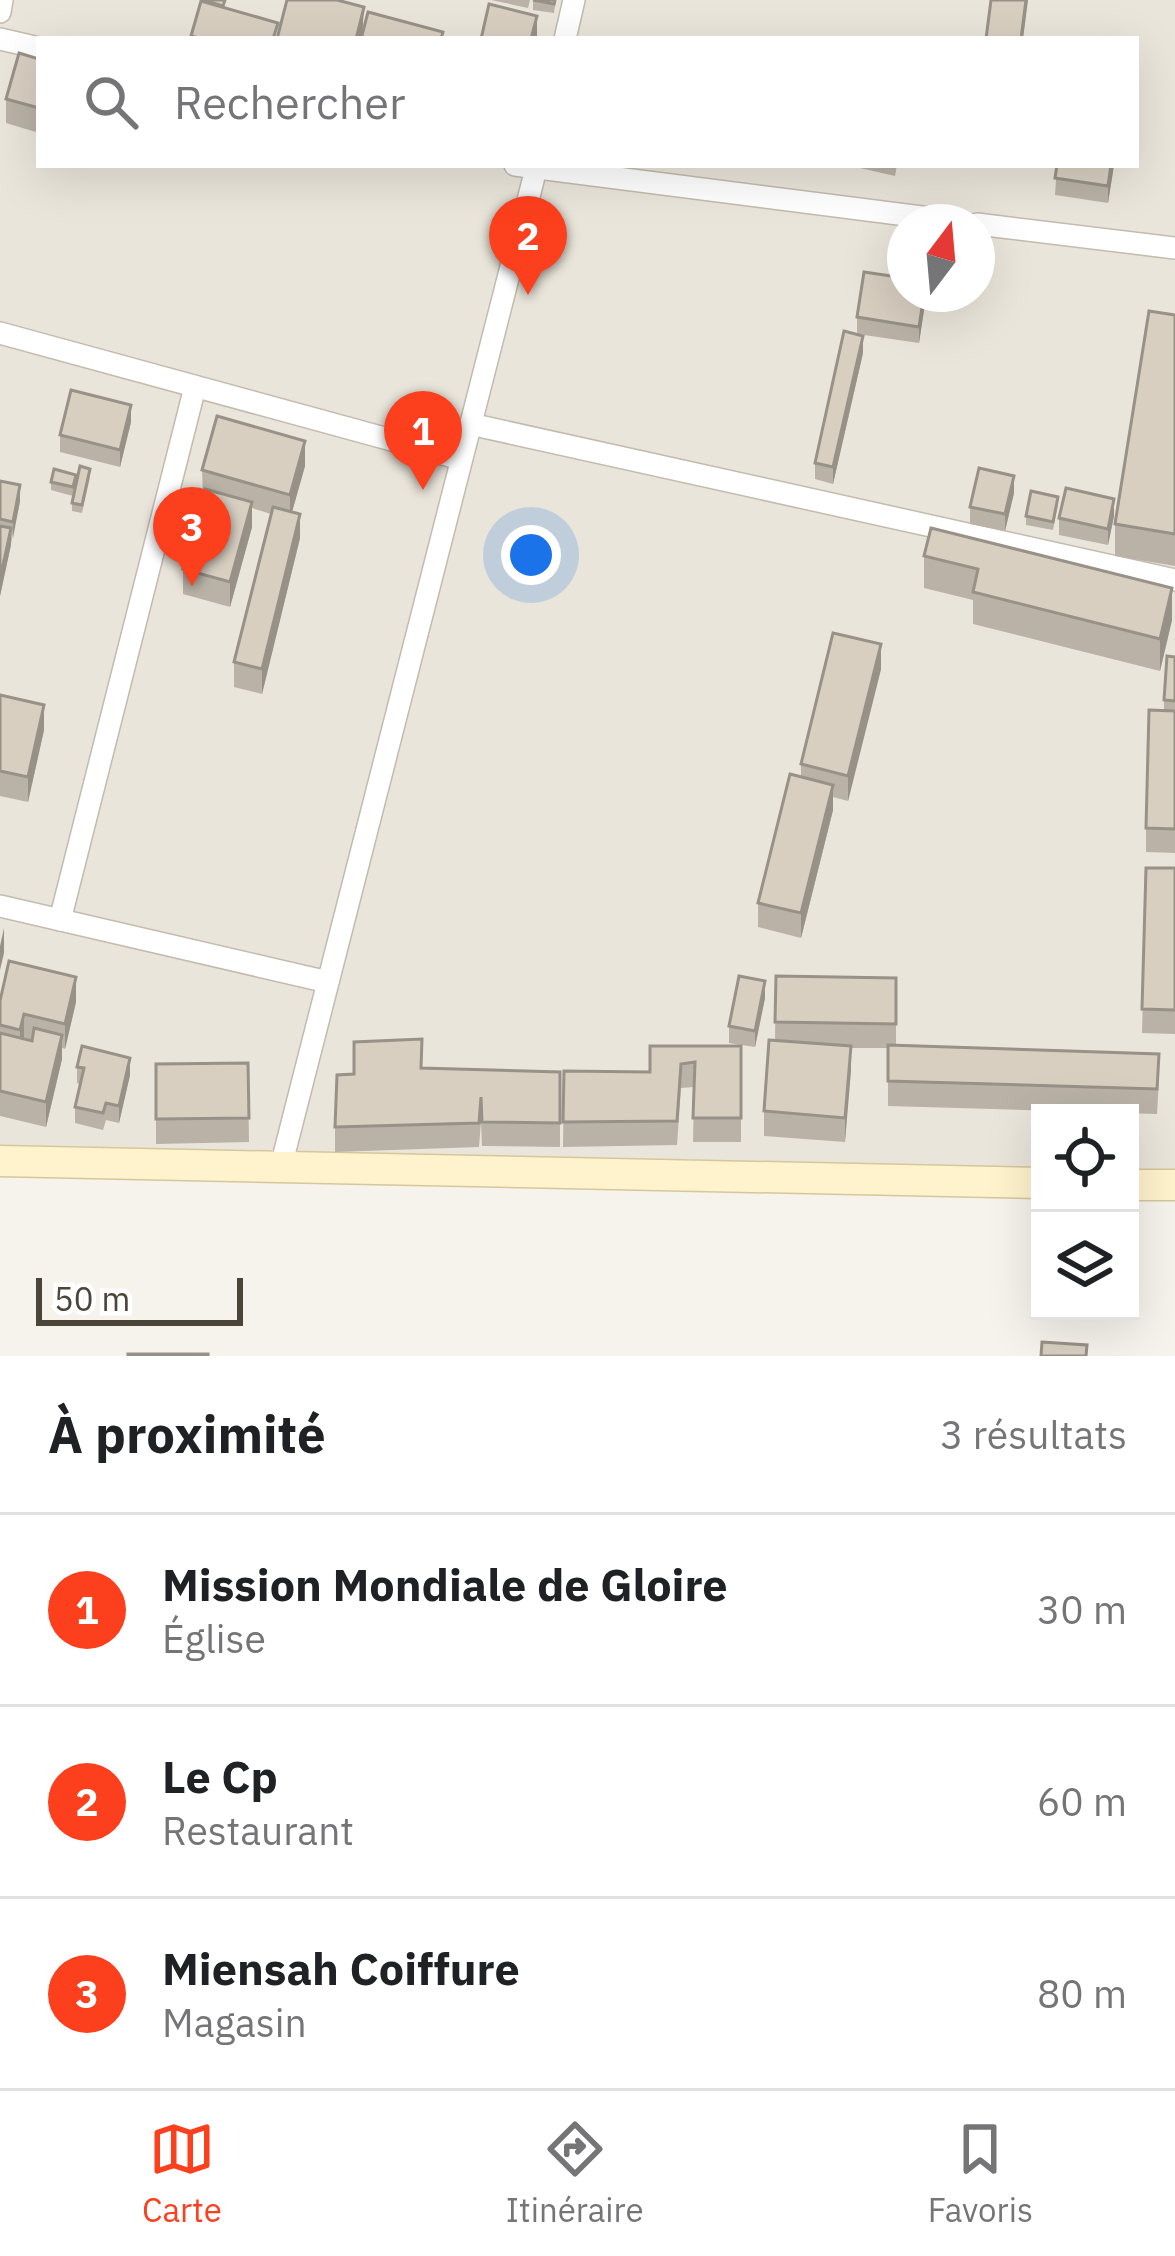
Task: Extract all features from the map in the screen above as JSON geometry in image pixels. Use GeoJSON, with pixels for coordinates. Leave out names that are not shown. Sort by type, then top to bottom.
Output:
{"type":"FeatureCollection","features":[{"type":"Feature","properties":{"kind":"street"},"geometry":{"type":"LineString","coordinates":[[0,12],[2,0]]}},
{"type":"Feature","properties":{"kind":"street"},"geometry":{"type":"LineString","coordinates":[[566,36],[574,0]]}},
{"type":"Feature","properties":{"kind":"street"},"geometry":{"type":"LineString","coordinates":[[0,39],[36,47]]}},
{"type":"Feature","properties":{"kind":"street"},"geometry":{"type":"LineString","coordinates":[[280,1170],[470,424],[529,168]]}},
{"type":"Feature","properties":{"kind":"street"},"geometry":{"type":"LineString","coordinates":[[537,168],[887,213]]}},
{"type":"Feature","properties":{"kind":"street"},"geometry":{"type":"LineString","coordinates":[[995,226],[1175,248]]}},
{"type":"Feature","properties":{"kind":"street"},"geometry":{"type":"LineString","coordinates":[[0,333],[461,460]]}},
{"type":"Feature","properties":{"kind":"street"},"geometry":{"type":"LineString","coordinates":[[60,920],[195,387]]}},
{"type":"Feature","properties":{"kind":"street"},"geometry":{"type":"LineString","coordinates":[[470,424],[1175,580]]}},
{"type":"Feature","properties":{"kind":"street"},"geometry":{"type":"LineString","coordinates":[[0,906],[328,982]]}},
{"type":"Feature","properties":{"kind":"street"},"geometry":{"type":"LineString","coordinates":[[0,1160],[280,1170],[1031,1183]]}},
{"type":"Feature","properties":{"kind":"street"},"geometry":{"type":"LineString","coordinates":[[1139,1185],[1175,1185]]}},
{"type":"Feature","properties":{"kind":"shaded area"},"geometry":{"type":"Polygon","coordinates":[[[0,0],[1175,0],[1175,1186],[1139,1185],[1139,1104],[1031,1104],[1031,1184],[0,1168],[0,0]]]}},
{"type":"Feature","properties":{"kind":"building"},"geometry":{"type":"Polygon","coordinates":[[[287,0],[337,0],[364,7],[357,36],[278,36],[287,0]]]}},
{"type":"Feature","properties":{"kind":"building"},"geometry":{"type":"Polygon","coordinates":[[[991,0],[1026,0],[1021,36],[986,36],[991,0]]]}},
{"type":"Feature","properties":{"kind":"building"},"geometry":{"type":"Polygon","coordinates":[[[201,1],[278,23],[274,36],[191,36],[201,1]]]}},
{"type":"Feature","properties":{"kind":"building"},"geometry":{"type":"Polygon","coordinates":[[[489,4],[537,16],[532,36],[482,36],[489,4]]]}},
{"type":"Feature","properties":{"kind":"building"},"geometry":{"type":"Polygon","coordinates":[[[368,12],[443,32],[442,36],[362,36],[368,12]]]}},
{"type":"Feature","properties":{"kind":"building"},"geometry":{"type":"Polygon","coordinates":[[[19,53],[36,58],[36,107],[6,99],[19,53]]]}},
{"type":"Feature","properties":{"kind":"building"},"geometry":{"type":"Polygon","coordinates":[[[1057,168],[1111,168],[1108,186],[1055,178],[1057,168]]]}},
{"type":"Feature","properties":{"kind":"building"},"geometry":{"type":"Polygon","coordinates":[[[864,272],[887,275],[887,312],[921,312],[919,327],[857,317],[864,272]]]}},
{"type":"Feature","properties":{"kind":"building"},"geometry":{"type":"Polygon","coordinates":[[[1149,311],[1175,315],[1175,534],[1115,524],[1149,311]]]}},
{"type":"Feature","properties":{"kind":"building"},"geometry":{"type":"Polygon","coordinates":[[[844,331],[863,336],[833,467],[815,463],[844,331]]]}},
{"type":"Feature","properties":{"kind":"building"},"geometry":{"type":"Polygon","coordinates":[[[71,390],[131,405],[120,450],[60,435],[71,390]]]}},
{"type":"Feature","properties":{"kind":"building"},"geometry":{"type":"Polygon","coordinates":[[[217,416],[305,441],[290,495],[202,470],[217,416]]]}},
{"type":"Feature","properties":{"kind":"building"},"geometry":{"type":"Polygon","coordinates":[[[80,466],[90,469],[82,505],[72,503],[80,466]]]}},
{"type":"Feature","properties":{"kind":"building"},"geometry":{"type":"Polygon","coordinates":[[[979,468],[1014,476],[1005,514],[970,507],[979,468]]]}},
{"type":"Feature","properties":{"kind":"building"},"geometry":{"type":"Polygon","coordinates":[[[54,469],[76,475],[73,487],[51,482],[54,469]]]}},
{"type":"Feature","properties":{"kind":"building"},"geometry":{"type":"Polygon","coordinates":[[[0,481],[20,485],[13,522],[0,519],[0,481]]]}},
{"type":"Feature","properties":{"kind":"building"},"geometry":{"type":"Polygon","coordinates":[[[1066,488],[1114,499],[1108,529],[1059,518],[1066,488]]]}},
{"type":"Feature","properties":{"kind":"building"},"geometry":{"type":"Polygon","coordinates":[[[205,489],[252,502],[230,582],[183,569],[205,489]]]}},
{"type":"Feature","properties":{"kind":"building"},"geometry":{"type":"Polygon","coordinates":[[[1031,491],[1058,497],[1053,522],[1026,516],[1031,491]]]}},
{"type":"Feature","properties":{"kind":"building"},"geometry":{"type":"Polygon","coordinates":[[[273,507],[300,514],[262,669],[234,662],[273,507]]]}},
{"type":"Feature","properties":{"kind":"building"},"geometry":{"type":"Polygon","coordinates":[[[0,526],[11,528],[0,579],[0,526]]]}},
{"type":"Feature","properties":{"kind":"building"},"geometry":{"type":"Polygon","coordinates":[[[931,528],[1172,588],[1160,639],[973,592],[978,569],[924,556],[931,528]]]}},
{"type":"Feature","properties":{"kind":"building"},"geometry":{"type":"Polygon","coordinates":[[[833,633],[881,644],[848,776],[801,764],[833,633]]]}},
{"type":"Feature","properties":{"kind":"building"},"geometry":{"type":"Polygon","coordinates":[[[1167,656],[1175,657],[1175,701],[1164,700],[1167,656]]]}},
{"type":"Feature","properties":{"kind":"building"},"geometry":{"type":"Polygon","coordinates":[[[0,695],[44,705],[28,777],[0,771],[0,695]]]}},
{"type":"Feature","properties":{"kind":"building"},"geometry":{"type":"Polygon","coordinates":[[[1149,710],[1175,711],[1175,829],[1146,828],[1149,710]]]}},
{"type":"Feature","properties":{"kind":"building"},"geometry":{"type":"Polygon","coordinates":[[[790,774],[833,785],[801,913],[758,903],[790,774]]]}},
{"type":"Feature","properties":{"kind":"building"},"geometry":{"type":"Polygon","coordinates":[[[1146,868],[1175,868],[1175,1010],[1142,1009],[1146,868]]]}},
{"type":"Feature","properties":{"kind":"building"},"geometry":{"type":"Polygon","coordinates":[[[9,961],[76,977],[65,1024],[24,1014],[20,1030],[0,1025],[9,961]]]}},
{"type":"Feature","properties":{"kind":"building"},"geometry":{"type":"Polygon","coordinates":[[[739,976],[765,981],[755,1031],[729,1026],[739,976]]]}},
{"type":"Feature","properties":{"kind":"building"},"geometry":{"type":"Polygon","coordinates":[[[776,976],[896,978],[896,1024],[775,1022],[776,976]]]}},
{"type":"Feature","properties":{"kind":"building"},"geometry":{"type":"Polygon","coordinates":[[[34,1028],[62,1035],[46,1102],[0,1091],[0,1033],[32,1041],[34,1028]]]}},
{"type":"Feature","properties":{"kind":"building"},"geometry":{"type":"Polygon","coordinates":[[[422,1039],[421,1068],[560,1072],[560,1123],[482,1122],[481,1097],[479,1123],[335,1127],[337,1075],[354,1074],[354,1042],[422,1039]]]}},
{"type":"Feature","properties":{"kind":"building"},"geometry":{"type":"Polygon","coordinates":[[[769,1040],[851,1046],[845,1118],[764,1111],[769,1040]]]}},
{"type":"Feature","properties":{"kind":"building"},"geometry":{"type":"Polygon","coordinates":[[[888,1045],[1159,1054],[1157,1089],[888,1081],[888,1045]]]}},
{"type":"Feature","properties":{"kind":"building"},"geometry":{"type":"Polygon","coordinates":[[[82,1046],[130,1058],[119,1106],[106,1103],[103,1113],[75,1107],[84,1068],[77,1067],[82,1046]]]}},
{"type":"Feature","properties":{"kind":"building"},"geometry":{"type":"Polygon","coordinates":[[[650,1046],[741,1046],[741,1118],[693,1118],[695,1062],[681,1064],[677,1121],[563,1122],[564,1071],[650,1072],[650,1046]]]}},
{"type":"Feature","properties":{"kind":"building"},"geometry":{"type":"Polygon","coordinates":[[[248,1063],[249,1118],[156,1119],[156,1064],[248,1063]]]}},
{"type":"Feature","properties":{"kind":"building"},"geometry":{"type":"Polygon","coordinates":[[[1042,1342],[1087,1345],[1086,1356],[1041,1356],[1042,1342]]]}},
{"type":"Feature","properties":{"kind":"building"},"geometry":{"type":"Polygon","coordinates":[[[208,1354],[208,1356],[128,1356],[208,1354]]]}},
{"type":"Feature","properties":{"kind":"place","name":"Le Cp"},"geometry":{"type":"Point","coordinates":[528,295]}},
{"type":"Feature","properties":{"kind":"place","name":"Mission Mondiale de Gloire"},"geometry":{"type":"Point","coordinates":[423,490]}},
{"type":"Feature","properties":{"kind":"place","name":"Miensah Coiffure"},"geometry":{"type":"Point","coordinates":[192,586]}}]}
